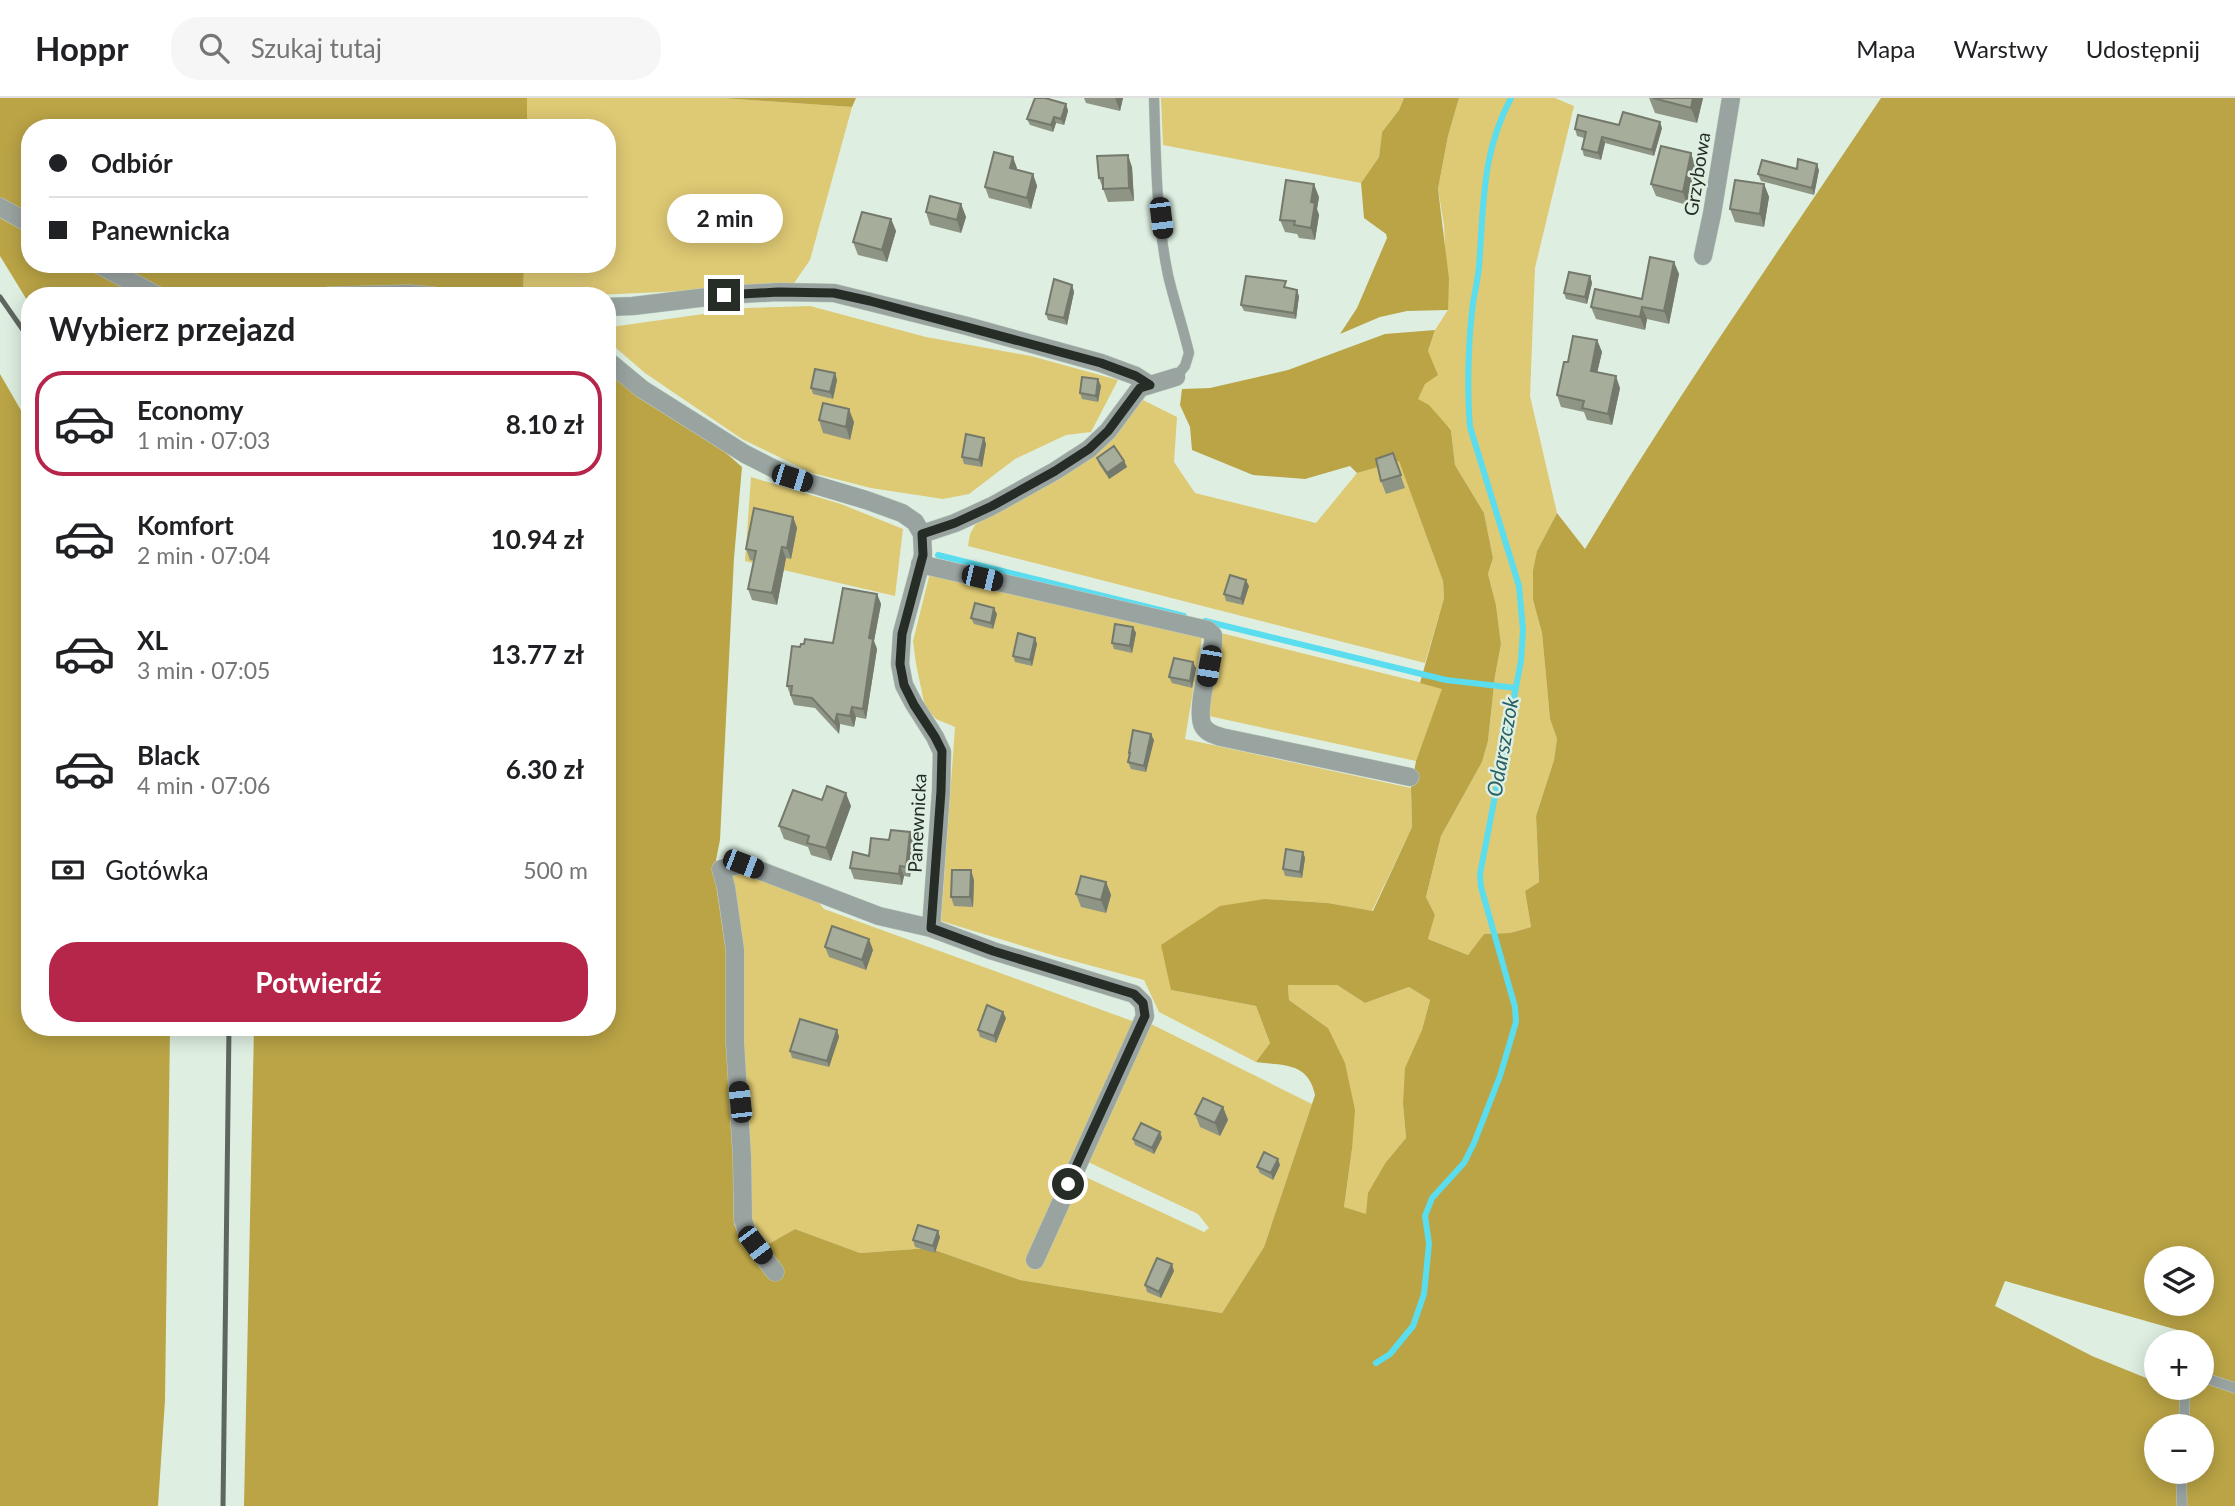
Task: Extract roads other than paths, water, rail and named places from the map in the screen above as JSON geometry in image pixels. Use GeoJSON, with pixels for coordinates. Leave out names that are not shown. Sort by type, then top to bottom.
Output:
{"type":"FeatureCollection","features":[{"type":"Feature","properties":{"kind":"street","name":"Grzybowa"},"geometry":{"type":"LineString","coordinates":[[1703,256],[1731,98]]}},
{"type":"Feature","properties":{"kind":"street"},"geometry":{"type":"LineString","coordinates":[[0,206],[21,219]]}},
{"type":"Feature","properties":{"kind":"street"},"geometry":{"type":"LineString","coordinates":[[112,273],[140,287]]}},
{"type":"Feature","properties":{"kind":"street"},"geometry":{"type":"LineString","coordinates":[[616,307],[724,295],[834,293],[1101,363],[1136,376],[1150,385]]}},
{"type":"Feature","properties":{"kind":"street"},"geometry":{"type":"LineString","coordinates":[[616,367],[642,389],[745,454],[792,478],[902,513],[915,522],[922,534],[992,506],[1077,457],[1108,431],[1140,388],[1176,377]]}},
{"type":"Feature","properties":{"kind":"street","name":"Panewnicka"},"geometry":{"type":"LineString","coordinates":[[922,534],[923,555],[902,634],[900,664],[904,685],[942,751],[931,928]]}},
{"type":"Feature","properties":{"kind":"street"},"geometry":{"type":"LineString","coordinates":[[920,564],[1208,630],[1213,635],[1213,643],[1200,712],[1202,724],[1209,733],[1410,777]]}},
{"type":"Feature","properties":{"kind":"street"},"geometry":{"type":"LineString","coordinates":[[775,1272],[749,1238],[743,1220],[735,1043],[735,950],[721,869],[743,864],[879,916],[931,928],[993,951],[1134,994],[1143,1003],[1145,1016],[1035,1260]]}},
{"type":"Feature","properties":{"kind":"lane"},"geometry":{"type":"LineString","coordinates":[[1154,98],[1156,185],[1168,276],[1189,353],[1185,366],[1176,377]]}},
{"type":"Feature","properties":{"kind":"lane"},"geometry":{"type":"LineString","coordinates":[[2214,1381],[2235,1388]]}},
{"type":"Feature","properties":{"kind":"lane"},"geometry":{"type":"LineString","coordinates":[[2181,1484],[2182,1506]]}},
{"type":"Feature","properties":{"kind":"waterway","name":"Odarszczok"},"geometry":{"type":"LineString","coordinates":[[1376,1363],[1390,1354],[1413,1326],[1424,1294],[1429,1244],[1425,1216],[1432,1198],[1464,1163],[1474,1143],[1500,1076],[1516,1022],[1515,1007],[1481,887],[1480,874],[1521,661],[1523,630],[1519,586],[1470,427],[1468,382],[1471,318],[1479,271],[1483,201],[1489,160],[1501,119],[1511,98]]}},
{"type":"Feature","properties":{"kind":"waterway"},"geometry":{"type":"LineString","coordinates":[[938,555],[1184,616]]}},
{"type":"Feature","properties":{"kind":"waterway"},"geometry":{"type":"LineString","coordinates":[[1205,621],[1446,680],[1516,688]]}},
{"type":"Feature","properties":{"kind":"railway"},"geometry":{"type":"LineString","coordinates":[[0,297],[21,327]]}},
{"type":"Feature","properties":{"kind":"railway"},"geometry":{"type":"LineString","coordinates":[[223,1506],[229,1036]]}}]}
